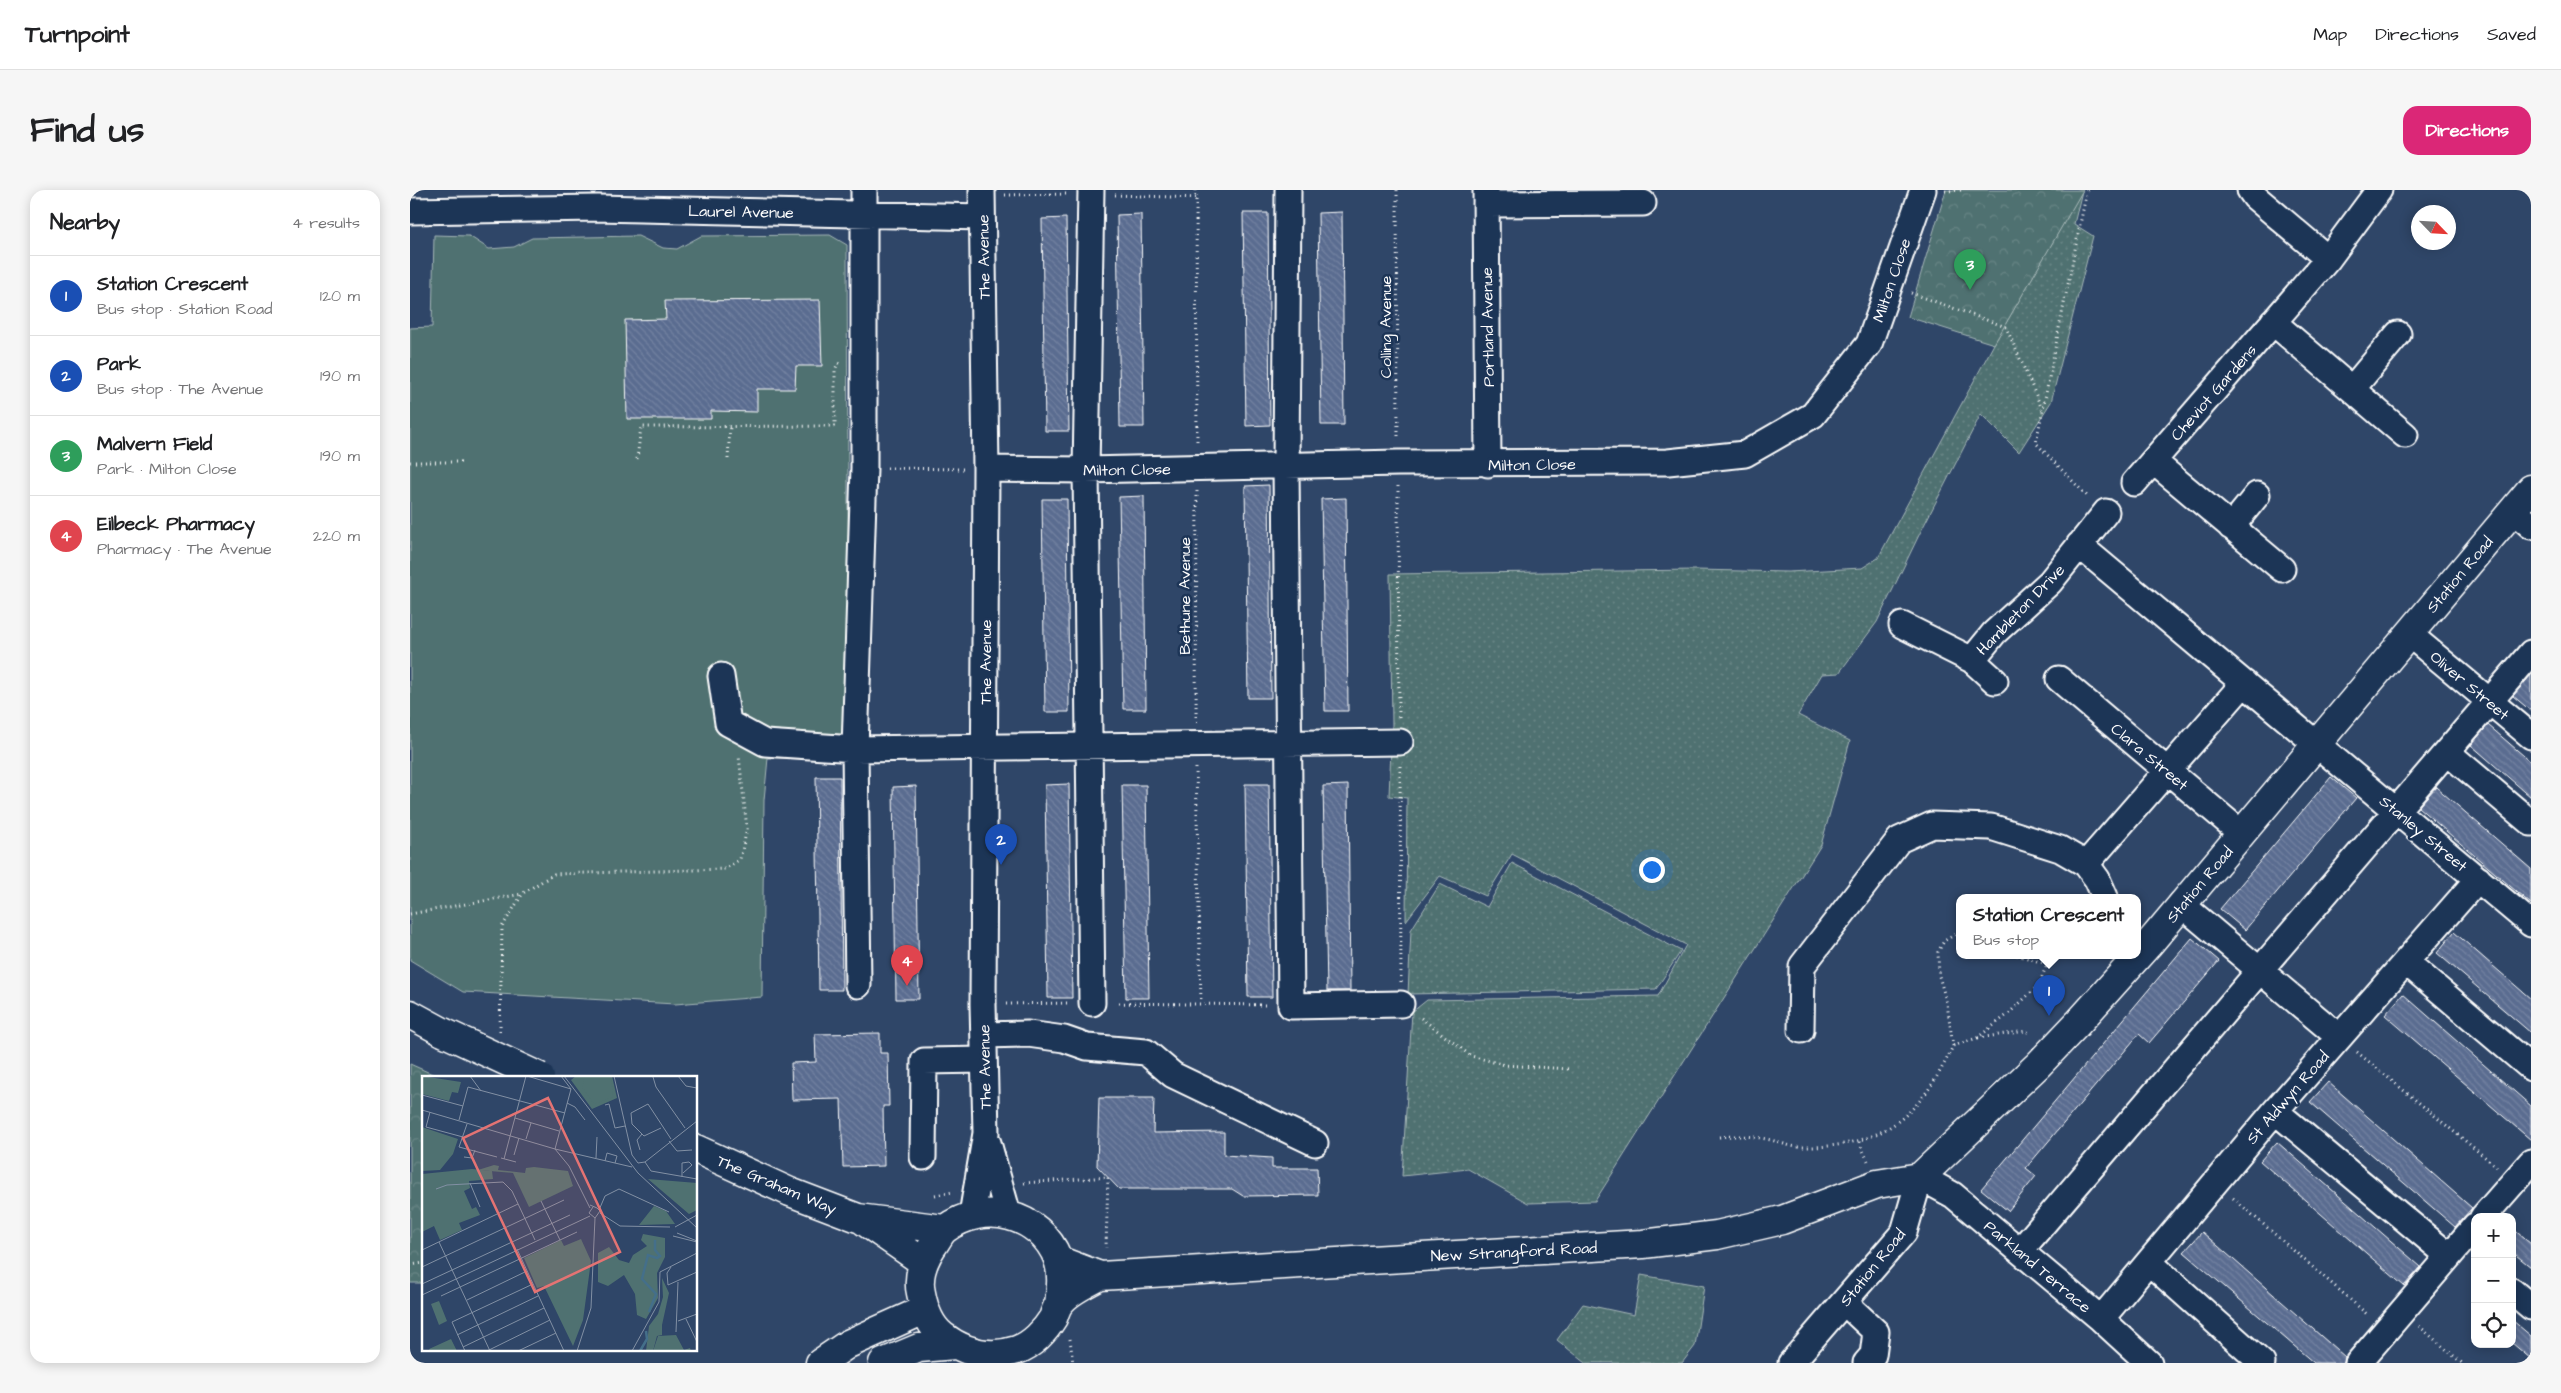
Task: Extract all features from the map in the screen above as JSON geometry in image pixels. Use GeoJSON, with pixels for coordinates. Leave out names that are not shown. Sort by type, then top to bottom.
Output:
{"type":"FeatureCollection","features":[{"type":"Feature","properties":{"kind":"main road","name":"Station Road"},"geometry":{"type":"LineString","coordinates":[[2143,940],[2181,904],[2408,634],[2522,518],[2531,489]]}},
{"type":"Feature","properties":{"kind":"main road","name":"Station Road"},"geometry":{"type":"LineString","coordinates":[[1920,1177],[2038,1065],[2127,959]]}},
{"type":"Feature","properties":{"kind":"main road"},"geometry":{"type":"LineString","coordinates":[[410,1014],[538,1076]]}},
{"type":"Feature","properties":{"kind":"main road","name":"The Graham Way"},"geometry":{"type":"LineString","coordinates":[[698,1150],[790,1192],[858,1218],[923,1262]]}},
{"type":"Feature","properties":{"kind":"main road","name":"New Strangford Road"},"geometry":{"type":"LineString","coordinates":[[1058,1260],[1100,1276],[1643,1244],[1717,1235],[1782,1220],[1877,1184],[1920,1177]]}},
{"type":"Feature","properties":{"kind":"main road"},"geometry":{"type":"LineString","coordinates":[[990,1212],[1008,1214],[1030,1224],[1047,1239],[1058,1260],[1062,1282],[1059,1304],[1046,1328],[1026,1354],[1018,1350],[998,1359],[955,1345],[938,1332],[924,1310],[920,1286],[923,1262],[944,1229],[972,1215],[990,1212]]}},
{"type":"Feature","properties":{"kind":"main road","name":"The Graham Way"},"geometry":{"type":"LineString","coordinates":[[858,1218],[944,1229]]}},
{"type":"Feature","properties":{"kind":"main road","name":"New Strangford Road"},"geometry":{"type":"LineString","coordinates":[[1059,1304],[1074,1291],[1100,1276]]}},
{"type":"Feature","properties":{"kind":"main road"},"geometry":{"type":"LineString","coordinates":[[820,1363],[848,1344],[924,1310]]}},
{"type":"Feature","properties":{"kind":"main road"},"geometry":{"type":"LineString","coordinates":[[883,1363],[919,1348],[955,1345]]}},
{"type":"Feature","properties":{"kind":"street","name":"The Avenue"},"geometry":{"type":"LineString","coordinates":[[972,1215],[986,1133],[983,1004],[986,469],[982,190]]}},
{"type":"Feature","properties":{"kind":"street"},"geometry":{"type":"LineString","coordinates":[[1091,190],[1086,470],[1092,1003]]}},
{"type":"Feature","properties":{"kind":"street"},"geometry":{"type":"LineString","coordinates":[[1288,190],[1286,466],[1291,1006],[1401,1004]]}},
{"type":"Feature","properties":{"kind":"street","name":"Milton Close"},"geometry":{"type":"LineString","coordinates":[[986,469],[1086,470],[1398,463],[1668,462],[1745,454],[1812,414],[1869,344],[1923,190]]}},
{"type":"Feature","properties":{"kind":"street"},"geometry":{"type":"LineString","coordinates":[[2250,190],[2255,197],[2328,259]]}},
{"type":"Feature","properties":{"kind":"street","name":"Cheviot Gardens"},"geometry":{"type":"LineString","coordinates":[[2134,483],[2328,259],[2379,190]]}},
{"type":"Feature","properties":{"kind":"street"},"geometry":{"type":"LineString","coordinates":[[1486,197],[1643,203]]}},
{"type":"Feature","properties":{"kind":"street","name":"Portland Avenue"},"geometry":{"type":"LineString","coordinates":[[1486,197],[1488,464]]}},
{"type":"Feature","properties":{"kind":"street","name":"Laurel Avenue"},"geometry":{"type":"LineString","coordinates":[[410,212],[506,200],[598,208],[684,200],[864,202],[982,217]]}},
{"type":"Feature","properties":{"kind":"street"},"geometry":{"type":"LineString","coordinates":[[858,985],[855,749],[864,468],[864,202]]}},
{"type":"Feature","properties":{"kind":"street"},"geometry":{"type":"LineString","coordinates":[[2273,322],[2405,435]]}},
{"type":"Feature","properties":{"kind":"street"},"geometry":{"type":"LineString","coordinates":[[2352,389],[2398,334]]}},
{"type":"Feature","properties":{"kind":"street"},"geometry":{"type":"LineString","coordinates":[[2153,461],[2282,569]]}},
{"type":"Feature","properties":{"kind":"street"},"geometry":{"type":"LineString","coordinates":[[2231,526],[2257,495]]}},
{"type":"Feature","properties":{"kind":"street","name":"Hambleton Drive"},"geometry":{"type":"LineString","coordinates":[[1972,660],[1994,633],[2050,582],[2106,512]]}},
{"type":"Feature","properties":{"kind":"street","name":"Stanley Street"},"geometry":{"type":"LineString","coordinates":[[2078,545],[2317,743],[2531,924]]}},
{"type":"Feature","properties":{"kind":"street","name":"Hambleton Drive"},"geometry":{"type":"LineString","coordinates":[[1902,625],[1972,660],[1995,681]]}},
{"type":"Feature","properties":{"kind":"street","name":"Oliver Street"},"geometry":{"type":"LineString","coordinates":[[2408,634],[2531,736]]}},
{"type":"Feature","properties":{"kind":"street"},"geometry":{"type":"LineString","coordinates":[[2020,1251],[2261,971],[2531,652]]}},
{"type":"Feature","properties":{"kind":"street"},"geometry":{"type":"LineString","coordinates":[[720,676],[728,724],[765,743],[855,749],[1289,745],[1400,742]]}},
{"type":"Feature","properties":{"kind":"street","name":"Clara Street"},"geometry":{"type":"LineString","coordinates":[[2060,679],[2241,833]]}},
{"type":"Feature","properties":{"kind":"street"},"geometry":{"type":"LineString","coordinates":[[2086,864],[2244,683]]}},
{"type":"Feature","properties":{"kind":"street"},"geometry":{"type":"LineString","coordinates":[[2446,752],[2531,823]]}},
{"type":"Feature","properties":{"kind":"street"},"geometry":{"type":"LineString","coordinates":[[1801,1030],[1802,966],[1898,840],[1932,826],[1991,827],[2060,849],[2086,864],[2097,879],[2104,894]]}},
{"type":"Feature","properties":{"kind":"street","name":"St Aldwyn Road"},"geometry":{"type":"LineString","coordinates":[[2101,1319],[2275,1111],[2478,879]]}},
{"type":"Feature","properties":{"kind":"street"},"geometry":{"type":"LineString","coordinates":[[2181,904],[2339,1037]]}},
{"type":"Feature","properties":{"kind":"street"},"geometry":{"type":"LineString","coordinates":[[2406,962],[2531,1068]]}},
{"type":"Feature","properties":{"kind":"street"},"geometry":{"type":"LineString","coordinates":[[984,1035],[1028,1034],[1064,1039],[1087,1047],[1146,1052],[1173,1075],[1314,1143]]}},
{"type":"Feature","properties":{"kind":"street"},"geometry":{"type":"LineString","coordinates":[[923,1157],[924,1060],[984,1060]]}},
{"type":"Feature","properties":{"kind":"street"},"geometry":{"type":"LineString","coordinates":[[2275,1111],[2461,1254]]}},
{"type":"Feature","properties":{"kind":"street","name":"The Avenue"},"geometry":{"type":"LineString","coordinates":[[986,1133],[999,1188],[1008,1214]]}},
{"type":"Feature","properties":{"kind":"street"},"geometry":{"type":"LineString","coordinates":[[2487,1213],[2531,1162]]}},
{"type":"Feature","properties":{"kind":"street","name":"Parkland Terrace"},"geometry":{"type":"LineString","coordinates":[[1920,1177],[1953,1195],[2101,1319],[2149,1363]]}},
{"type":"Feature","properties":{"kind":"street","name":"Station Road"},"geometry":{"type":"LineString","coordinates":[[1791,1363],[1904,1232],[1920,1177]]}},
{"type":"Feature","properties":{"kind":"street"},"geometry":{"type":"LineString","coordinates":[[2358,1363],[2402,1312],[2461,1254],[2471,1234]]}},
{"type":"Feature","properties":{"kind":"street"},"geometry":{"type":"LineString","coordinates":[[2149,1262],[2262,1363]]}},
{"type":"Feature","properties":{"kind":"street"},"geometry":{"type":"LineString","coordinates":[[2516,1295],[2531,1307]]}},
{"type":"Feature","properties":{"kind":"street"},"geometry":{"type":"LineString","coordinates":[[1844,1302],[1876,1332],[1873,1355],[1866,1363]]}},
{"type":"Feature","properties":{"kind":"path","name":"Bethune Avenue"},"geometry":{"type":"LineString","coordinates":[[1196,190],[1195,746],[1201,1002]]}},
{"type":"Feature","properties":{"kind":"path","name":"Colling Avenue"},"geometry":{"type":"LineString","coordinates":[[1397,190],[1398,463]]}},
{"type":"Feature","properties":{"kind":"path"},"geometry":{"type":"LineString","coordinates":[[1942,190],[1949,192],[1963,190]]}},
{"type":"Feature","properties":{"kind":"path"},"geometry":{"type":"LineString","coordinates":[[2087,190],[2036,443],[2106,512]]}},
{"type":"Feature","properties":{"kind":"path"},"geometry":{"type":"LineString","coordinates":[[1890,285],[2006,327],[2042,409]]}},
{"type":"Feature","properties":{"kind":"path"},"geometry":{"type":"LineString","coordinates":[[637,459],[641,427],[835,426],[835,370],[838,363],[842,366]]}},
{"type":"Feature","properties":{"kind":"path"},"geometry":{"type":"LineString","coordinates":[[728,459],[730,426]]}},
{"type":"Feature","properties":{"kind":"path"},"geometry":{"type":"LineString","coordinates":[[410,462],[464,462]]}},
{"type":"Feature","properties":{"kind":"path"},"geometry":{"type":"LineString","coordinates":[[864,468],[986,469]]}},
{"type":"Feature","properties":{"kind":"path"},"geometry":{"type":"LineString","coordinates":[[410,914],[523,893],[554,874],[724,868],[740,859],[747,828],[736,736],[741,730]]}},
{"type":"Feature","properties":{"kind":"path"},"geometry":{"type":"LineString","coordinates":[[500,1037],[502,927],[523,893]]}},
{"type":"Feature","properties":{"kind":"path"},"geometry":{"type":"LineString","coordinates":[[1718,1137],[1741,1135],[1795,1147],[1859,1142],[1879,1134],[1901,1120],[1920,1101],[1940,1074],[1953,1046],[1947,1004],[1939,976],[1938,952],[1944,941],[1956,934]]}},
{"type":"Feature","properties":{"kind":"path"},"geometry":{"type":"LineString","coordinates":[[2031,959],[2047,964]]}},
{"type":"Feature","properties":{"kind":"path"},"geometry":{"type":"LineString","coordinates":[[1977,1038],[2039,985],[2047,964],[2056,959]]}},
{"type":"Feature","properties":{"kind":"path"},"geometry":{"type":"LineString","coordinates":[[2039,985],[2052,1011]]}},
{"type":"Feature","properties":{"kind":"path"},"geometry":{"type":"LineString","coordinates":[[983,1004],[1201,1002],[1291,1006]]}},
{"type":"Feature","properties":{"kind":"path"},"geometry":{"type":"LineString","coordinates":[[1401,1004],[1471,1056],[1506,1065],[1568,1069]]}},
{"type":"Feature","properties":{"kind":"path"},"geometry":{"type":"LineString","coordinates":[[1953,1046],[1977,1038],[2026,1031],[2029,1033]]}},
{"type":"Feature","properties":{"kind":"path"},"geometry":{"type":"LineString","coordinates":[[2339,1037],[2514,1182]]}},
{"type":"Feature","properties":{"kind":"path"},"geometry":{"type":"LineString","coordinates":[[1859,1142],[1869,1161]]}},
{"type":"Feature","properties":{"kind":"path"},"geometry":{"type":"LineString","coordinates":[[1016,1184],[1108,1177],[1106,1248]]}},
{"type":"Feature","properties":{"kind":"path"},"geometry":{"type":"LineString","coordinates":[[2215,1183],[2386,1331]]}},
{"type":"Feature","properties":{"kind":"path"},"geometry":{"type":"LineString","coordinates":[[2402,1312],[2462,1363]]}},
{"type":"Feature","properties":{"kind":"green space"},"geometry":{"type":"Polygon","coordinates":[[[1946,190],[2083,190],[1994,344],[1908,317],[1946,190]]]}},
{"type":"Feature","properties":{"kind":"green space"},"geometry":{"type":"Polygon","coordinates":[[[2082,191],[2074,224],[2093,236],[2051,402],[2019,452],[1981,414],[1877,622],[1839,673],[1822,674],[1798,715],[1850,741],[1821,845],[1595,1201],[1528,1203],[1468,1169],[1402,1176],[1412,1012],[1427,1000],[1658,996],[1686,945],[1512,854],[1486,896],[1440,876],[1406,921],[1407,798],[1389,796],[1392,725],[1390,574],[1696,570],[1788,572],[1862,568],[1878,558],[1994,344],[2082,191]]]}},
{"type":"Feature","properties":{"kind":"green space"},"geometry":{"type":"Polygon","coordinates":[[[434,235],[469,236],[489,249],[514,247],[532,238],[638,236],[663,248],[677,249],[701,236],[830,235],[847,245],[849,758],[768,758],[764,800],[762,997],[675,1004],[463,992],[410,960],[410,328],[432,327],[434,235]]]}},
{"type":"Feature","properties":{"kind":"green space"},"geometry":{"type":"Polygon","coordinates":[[[1512,863],[1681,951],[1656,989],[1408,994],[1411,930],[1440,884],[1487,907],[1512,863]]]}},
{"type":"Feature","properties":{"kind":"green space"},"geometry":{"type":"Polygon","coordinates":[[[410,1064],[437,1076],[422,1076],[422,1283],[410,1283],[410,1064]]]}},
{"type":"Feature","properties":{"kind":"green space"},"geometry":{"type":"Polygon","coordinates":[[[1641,1275],[1704,1286],[1695,1346],[1682,1363],[1586,1363],[1557,1340],[1583,1304],[1634,1315],[1641,1275]]]}},
{"type":"Feature","properties":{"kind":"building"},"geometry":{"type":"Polygon","coordinates":[[[1342,212],[1344,425],[1321,425],[1318,213],[1342,212]]]}},
{"type":"Feature","properties":{"kind":"building"},"geometry":{"type":"Polygon","coordinates":[[[1243,213],[1268,213],[1270,425],[1246,426],[1243,213]]]}},
{"type":"Feature","properties":{"kind":"building"},"geometry":{"type":"Polygon","coordinates":[[[1141,214],[1144,427],[1120,427],[1117,215],[1141,214]]]}},
{"type":"Feature","properties":{"kind":"building"},"geometry":{"type":"Polygon","coordinates":[[[1066,218],[1069,431],[1045,431],[1042,219],[1066,218]]]}},
{"type":"Feature","properties":{"kind":"building"},"geometry":{"type":"Polygon","coordinates":[[[820,300],[822,366],[796,366],[795,389],[757,389],[757,412],[711,411],[711,419],[627,419],[625,320],[666,319],[665,301],[820,300]]]}},
{"type":"Feature","properties":{"kind":"building"},"geometry":{"type":"Polygon","coordinates":[[[1269,485],[1271,698],[1248,698],[1245,486],[1269,485]]]}},
{"type":"Feature","properties":{"kind":"building"},"geometry":{"type":"Polygon","coordinates":[[[1144,496],[1146,709],[1123,709],[1119,497],[1144,496]]]}},
{"type":"Feature","properties":{"kind":"building"},"geometry":{"type":"Polygon","coordinates":[[[1346,498],[1348,711],[1325,711],[1321,499],[1346,498]]]}},
{"type":"Feature","properties":{"kind":"building"},"geometry":{"type":"Polygon","coordinates":[[[1042,499],[1067,499],[1069,712],[1045,712],[1042,499]]]}},
{"type":"Feature","properties":{"kind":"building"},"geometry":{"type":"Polygon","coordinates":[[[2531,675],[2531,711],[2513,696],[2531,675]]]}},
{"type":"Feature","properties":{"kind":"building"},"geometry":{"type":"Polygon","coordinates":[[[2488,725],[2531,762],[2531,797],[2471,745],[2488,725]]]}},
{"type":"Feature","properties":{"kind":"building"},"geometry":{"type":"Polygon","coordinates":[[[816,777],[840,777],[842,990],[819,990],[816,777]]]}},
{"type":"Feature","properties":{"kind":"building"},"geometry":{"type":"Polygon","coordinates":[[[2331,777],[2356,798],[2245,930],[2220,909],[2331,777]]]}},
{"type":"Feature","properties":{"kind":"building"},"geometry":{"type":"Polygon","coordinates":[[[1069,784],[1072,998],[1048,998],[1045,785],[1069,784]]]}},
{"type":"Feature","properties":{"kind":"building"},"geometry":{"type":"Polygon","coordinates":[[[1245,784],[1269,784],[1272,997],[1248,997],[1245,784]]]}},
{"type":"Feature","properties":{"kind":"building"},"geometry":{"type":"Polygon","coordinates":[[[1122,785],[1146,785],[1149,998],[1126,998],[1122,785]]]}},
{"type":"Feature","properties":{"kind":"building"},"geometry":{"type":"Polygon","coordinates":[[[1348,785],[1350,991],[1327,991],[1323,786],[1348,785]]]}},
{"type":"Feature","properties":{"kind":"building"},"geometry":{"type":"Polygon","coordinates":[[[916,786],[919,999],[896,999],[893,787],[916,786]]]}},
{"type":"Feature","properties":{"kind":"building"},"geometry":{"type":"Polygon","coordinates":[[[2436,787],[2531,869],[2531,904],[2418,807],[2436,787]]]}},
{"type":"Feature","properties":{"kind":"building"},"geometry":{"type":"Polygon","coordinates":[[[2454,932],[2531,999],[2531,1033],[2437,953],[2454,932]]]}},
{"type":"Feature","properties":{"kind":"building"},"geometry":{"type":"Polygon","coordinates":[[[2192,938],[2219,961],[2149,1043],[2139,1034],[2026,1168],[2036,1176],[2008,1211],[1981,1189],[2192,938]]]}},
{"type":"Feature","properties":{"kind":"building"},"geometry":{"type":"Polygon","coordinates":[[[2403,994],[2531,1106],[2531,1140],[2385,1015],[2403,994]]]}},
{"type":"Feature","properties":{"kind":"building"},"geometry":{"type":"Polygon","coordinates":[[[880,1033],[880,1053],[888,1053],[889,1106],[883,1106],[884,1166],[843,1167],[841,1099],[792,1100],[791,1063],[816,1062],[815,1034],[880,1033]]]}},
{"type":"Feature","properties":{"kind":"building"},"geometry":{"type":"Polygon","coordinates":[[[2328,1082],[2472,1208],[2455,1227],[2310,1102],[2328,1082]]]}},
{"type":"Feature","properties":{"kind":"building"},"geometry":{"type":"Polygon","coordinates":[[[1099,1098],[1154,1098],[1153,1133],[1224,1132],[1224,1155],[1272,1158],[1272,1168],[1317,1168],[1318,1195],[1243,1196],[1232,1189],[1119,1189],[1097,1166],[1099,1098]]]}},
{"type":"Feature","properties":{"kind":"building"},"geometry":{"type":"Polygon","coordinates":[[[2277,1142],[2421,1267],[2404,1286],[2260,1161],[2277,1142]]]}},
{"type":"Feature","properties":{"kind":"building"},"geometry":{"type":"Polygon","coordinates":[[[2516,1231],[2531,1244],[2531,1267],[2516,1255],[2516,1231]]]}},
{"type":"Feature","properties":{"kind":"building"},"geometry":{"type":"Polygon","coordinates":[[[2202,1232],[2345,1357],[2344,1363],[2314,1363],[2184,1252],[2202,1232]]]}},
{"type":"Feature","properties":{"kind":"building"},"geometry":{"type":"Polygon","coordinates":[[[2516,1323],[2531,1336],[2531,1359],[2516,1346],[2516,1323]]]}},
{"type":"Feature","properties":{"kind":"place","name":"Malvern Field"},"geometry":{"type":"Point","coordinates":[1970,290]}},
{"type":"Feature","properties":{"kind":"place","name":"Park"},"geometry":{"type":"Point","coordinates":[1001,865]}},
{"type":"Feature","properties":{"kind":"place","name":"Eilbeck Pharmacy"},"geometry":{"type":"Point","coordinates":[907,986]}},
{"type":"Feature","properties":{"kind":"place","name":"Station Crescent"},"geometry":{"type":"Point","coordinates":[2049,1016]}}]}
